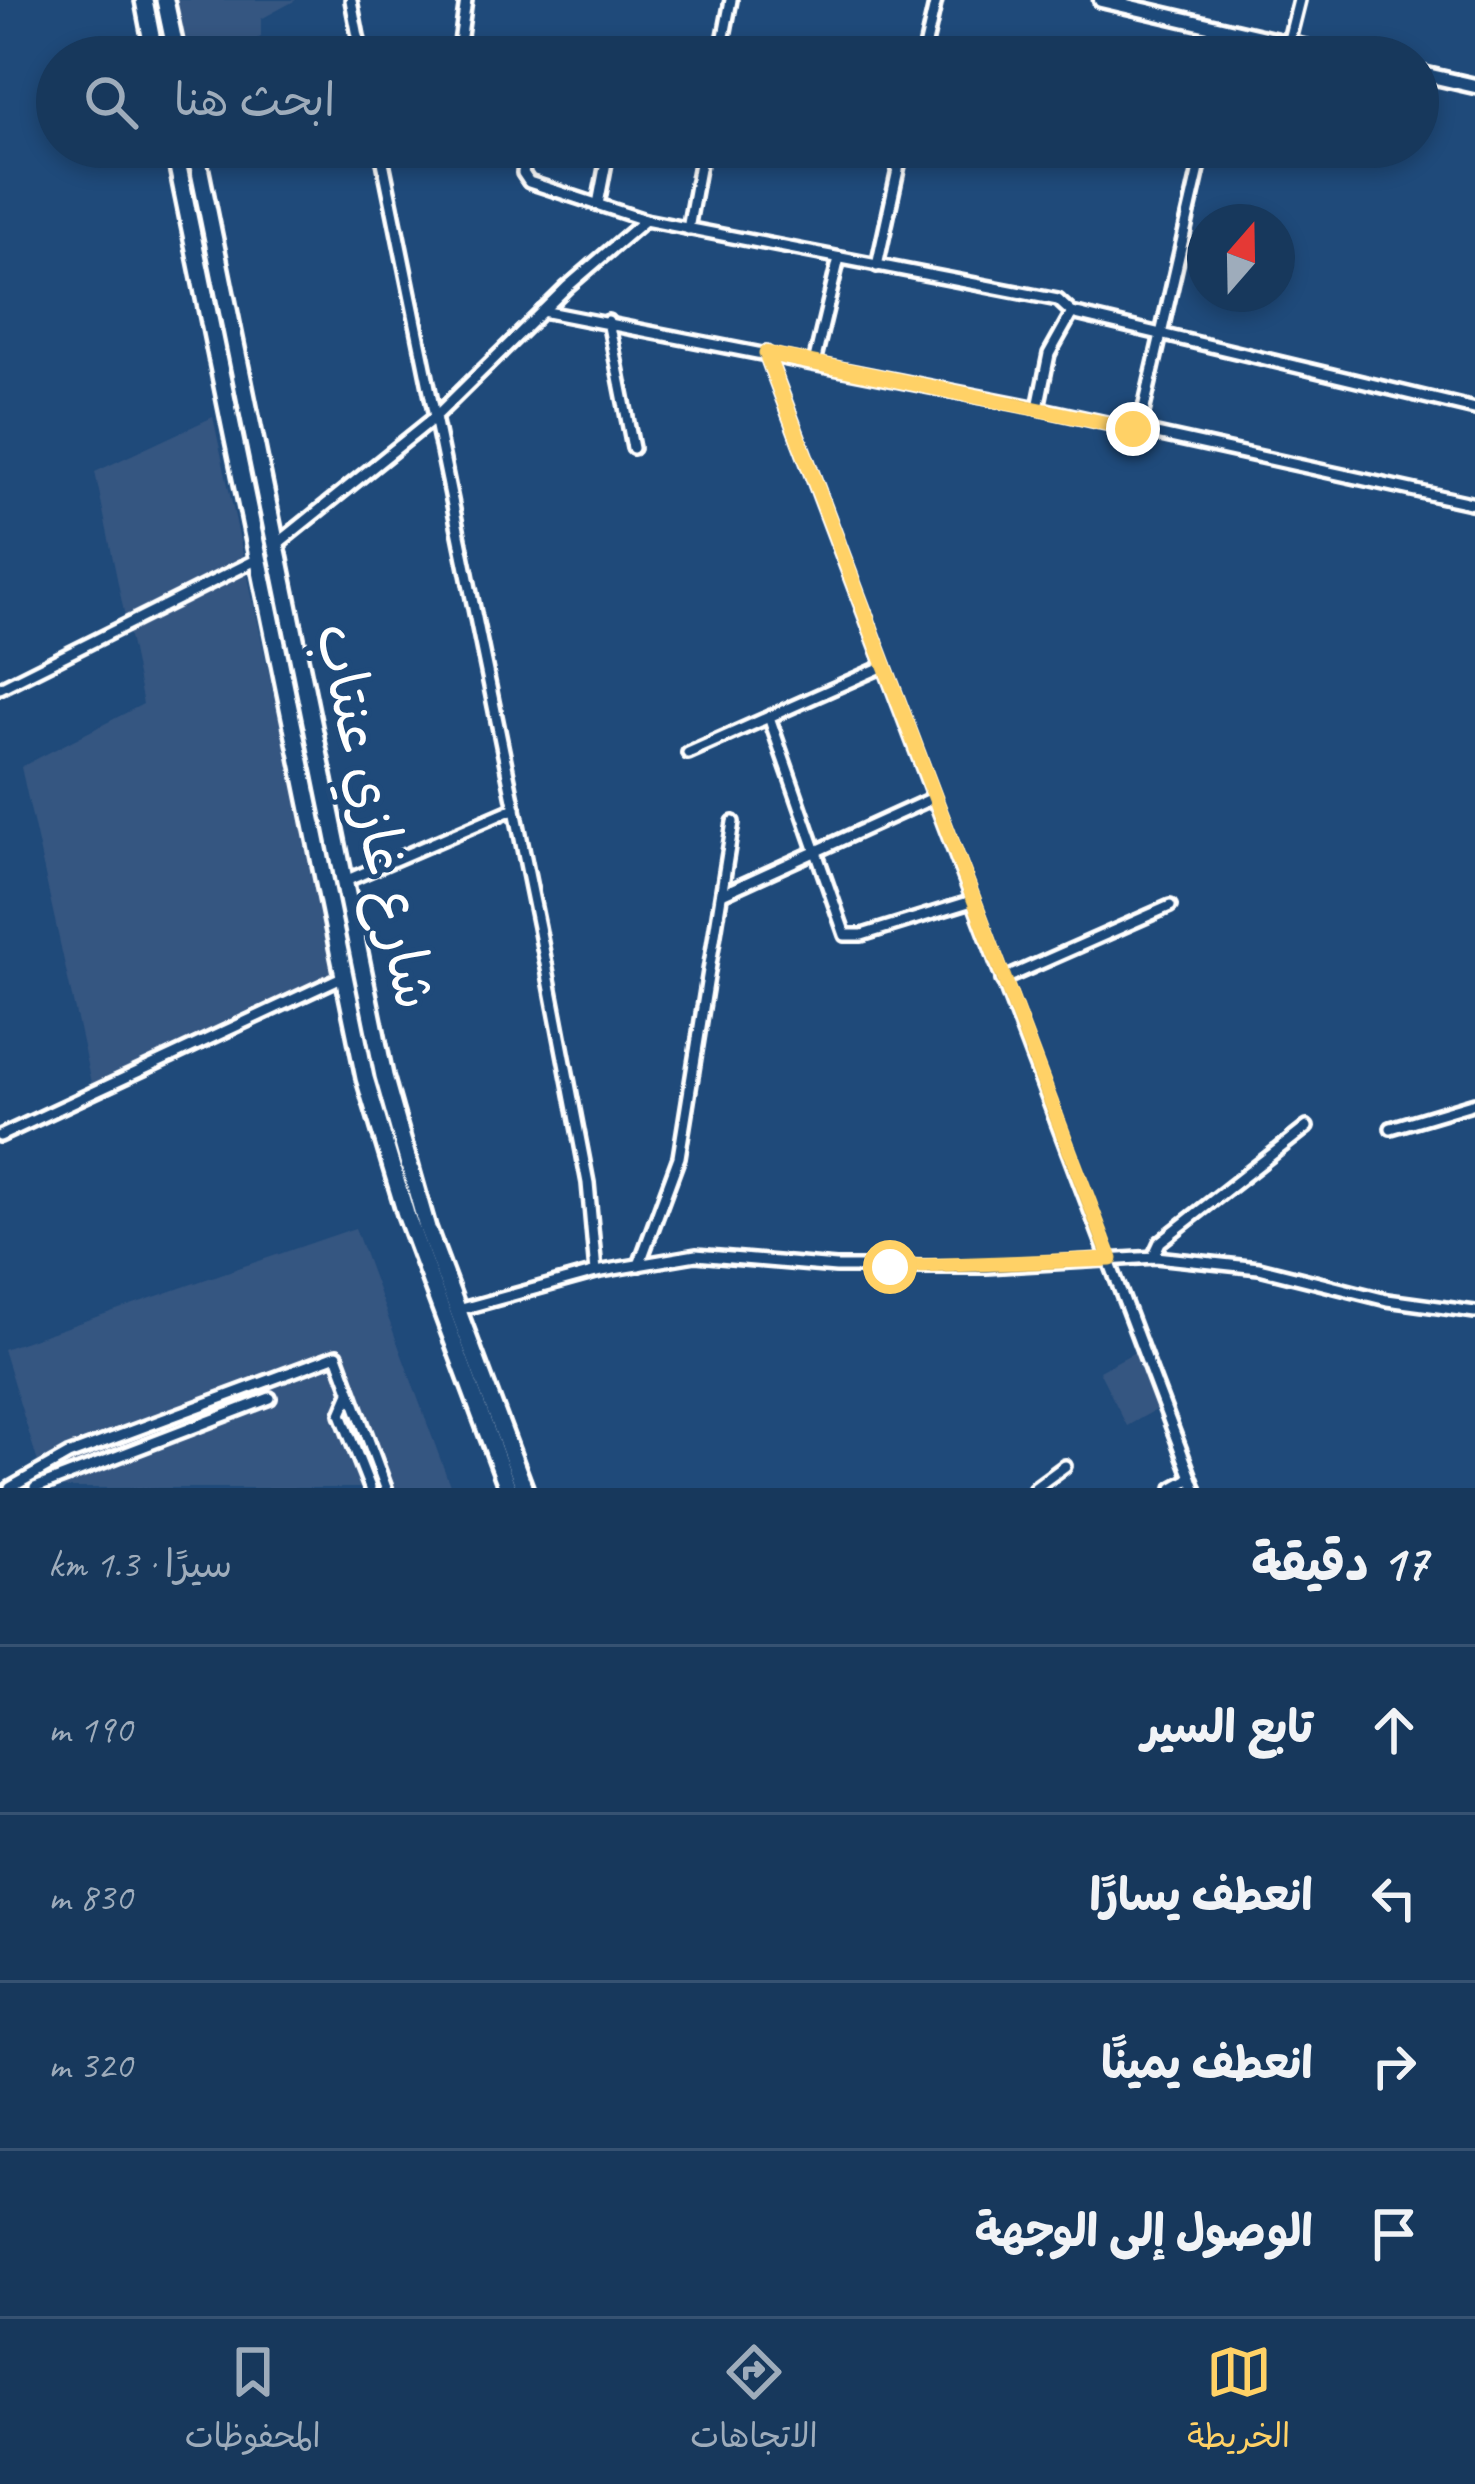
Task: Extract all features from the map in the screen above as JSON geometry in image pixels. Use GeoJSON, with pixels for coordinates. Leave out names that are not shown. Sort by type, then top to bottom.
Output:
{"type":"FeatureCollection","features":[{"type":"Feature","properties":{"kind":"highway"},"geometry":{"type":"LineString","coordinates":[[144,0],[151,36]]}},
{"type":"Feature","properties":{"kind":"highway"},"geometry":{"type":"LineString","coordinates":[[165,0],[173,36]]}},
{"type":"Feature","properties":{"kind":"highway"},"geometry":{"type":"LineString","coordinates":[[178,168],[365,1078],[406,1214],[508,1488]]}},
{"type":"Feature","properties":{"kind":"highway","name":"شارع غازي عنتاب"},"geometry":{"type":"LineString","coordinates":[[199,168],[383,1076],[427,1228],[524,1488]]}},
{"type":"Feature","properties":{"kind":"street"},"geometry":{"type":"LineString","coordinates":[[351,0],[358,36]]}},
{"type":"Feature","properties":{"kind":"street"},"geometry":{"type":"LineString","coordinates":[[461,36],[466,0]]}},
{"type":"Feature","properties":{"kind":"street"},"geometry":{"type":"LineString","coordinates":[[724,36],[731,0]]}},
{"type":"Feature","properties":{"kind":"street"},"geometry":{"type":"LineString","coordinates":[[928,36],[936,0]]}},
{"type":"Feature","properties":{"kind":"street"},"geometry":{"type":"LineString","coordinates":[[1101,0],[1249,36]]}},
{"type":"Feature","properties":{"kind":"street"},"geometry":{"type":"LineString","coordinates":[[1290,36],[1299,0]]}},
{"type":"Feature","properties":{"kind":"street"},"geometry":{"type":"LineString","coordinates":[[1228,36],[1229,32]]}},
{"type":"Feature","properties":{"kind":"street"},"geometry":{"type":"LineString","coordinates":[[1439,78],[1475,86]]}},
{"type":"Feature","properties":{"kind":"street"},"geometry":{"type":"LineString","coordinates":[[384,168],[587,1183],[596,1272]]}},
{"type":"Feature","properties":{"kind":"street"},"geometry":{"type":"LineString","coordinates":[[524,168],[530,182],[645,220],[1058,300],[1072,314],[1475,409]]}},
{"type":"Feature","properties":{"kind":"street"},"geometry":{"type":"LineString","coordinates":[[598,204],[605,168]]}},
{"type":"Feature","properties":{"kind":"street"},"geometry":{"type":"LineString","coordinates":[[688,229],[699,168]]}},
{"type":"Feature","properties":{"kind":"street"},"geometry":{"type":"LineString","coordinates":[[877,266],[898,168]]}},
{"type":"Feature","properties":{"kind":"street"},"geometry":{"type":"LineString","coordinates":[[1138,430],[1199,168]]}},
{"type":"Feature","properties":{"kind":"street"},"geometry":{"type":"LineString","coordinates":[[275,545],[434,418],[542,310],[645,220]]}},
{"type":"Feature","properties":{"kind":"street"},"geometry":{"type":"LineString","coordinates":[[814,363],[839,258]]}},
{"type":"Feature","properties":{"kind":"street"},"geometry":{"type":"LineString","coordinates":[[542,310],[1038,408],[1475,504]]}},
{"type":"Feature","properties":{"kind":"street"},"geometry":{"type":"LineString","coordinates":[[1038,408],[1049,354],[1072,314]]}},
{"type":"Feature","properties":{"kind":"street"},"geometry":{"type":"LineString","coordinates":[[608,320],[633,448]]}},
{"type":"Feature","properties":{"kind":"street"},"geometry":{"type":"LineString","coordinates":[[766,353],[1193,1483],[1173,1488]]}},
{"type":"Feature","properties":{"kind":"street"},"geometry":{"type":"LineString","coordinates":[[0,688],[258,558]]}},
{"type":"Feature","properties":{"kind":"street"},"geometry":{"type":"LineString","coordinates":[[688,754],[884,665]]}},
{"type":"Feature","properties":{"kind":"street"},"geometry":{"type":"LineString","coordinates":[[769,717],[840,927],[852,937],[972,901]]}},
{"type":"Feature","properties":{"kind":"street"},"geometry":{"type":"LineString","coordinates":[[722,894],[933,798]]}},
{"type":"Feature","properties":{"kind":"street"},"geometry":{"type":"LineString","coordinates":[[343,882],[515,808]]}},
{"type":"Feature","properties":{"kind":"street"},"geometry":{"type":"LineString","coordinates":[[639,1265],[679,1156],[733,822]]}},
{"type":"Feature","properties":{"kind":"street"},"geometry":{"type":"LineString","coordinates":[[1002,980],[1170,906]]}},
{"type":"Feature","properties":{"kind":"street"},"geometry":{"type":"LineString","coordinates":[[0,1136],[344,976]]}},
{"type":"Feature","properties":{"kind":"street"},"geometry":{"type":"LineString","coordinates":[[1390,1128],[1475,1103]]}},
{"type":"Feature","properties":{"kind":"street"},"geometry":{"type":"LineString","coordinates":[[1153,1257],[1160,1242],[1307,1127]]}},
{"type":"Feature","properties":{"kind":"street"},"geometry":{"type":"LineString","coordinates":[[458,1310],[596,1272],[696,1255],[836,1267],[1153,1257],[1259,1268],[1387,1300],[1475,1312]]}},
{"type":"Feature","properties":{"kind":"street"},"geometry":{"type":"LineString","coordinates":[[10,1488],[68,1455],[337,1355],[386,1488]]}},
{"type":"Feature","properties":{"kind":"street"},"geometry":{"type":"LineString","coordinates":[[350,1393],[341,1414],[370,1488]]}},
{"type":"Feature","properties":{"kind":"street"},"geometry":{"type":"LineString","coordinates":[[35,1488],[270,1398]]}},
{"type":"Feature","properties":{"kind":"street"},"geometry":{"type":"LineString","coordinates":[[1035,1488],[1065,1466]]}},
{"type":"Feature","properties":{"kind":"shaded area"},"geometry":{"type":"Polygon","coordinates":[[[170,0],[296,0],[261,19],[261,36],[179,36],[170,0]]]}},
{"type":"Feature","properties":{"kind":"shaded area"},"geometry":{"type":"Polygon","coordinates":[[[213,417],[335,975],[92,1087],[21,767],[143,704],[95,472],[213,417]]]}},
{"type":"Feature","properties":{"kind":"shaded area"},"geometry":{"type":"Polygon","coordinates":[[[355,1228],[451,1488],[19,1488],[40,1469],[3,1349],[355,1228]]]}},
{"type":"Feature","properties":{"kind":"shaded area"},"geometry":{"type":"Polygon","coordinates":[[[1135,1352],[1157,1409],[1127,1426],[1099,1371],[1135,1352]]]}},
{"type":"Feature","properties":{"kind":"green space"},"geometry":{"type":"Polygon","coordinates":[[[185,168],[195,194],[382,1110],[518,1488],[453,1328],[377,1108],[185,168]]]}},
{"type":"Feature","properties":{"kind":"route"},"geometry":{"type":"LineString","coordinates":[[890,1267],[1111,1259],[766,353],[1133,429]]}}]}
